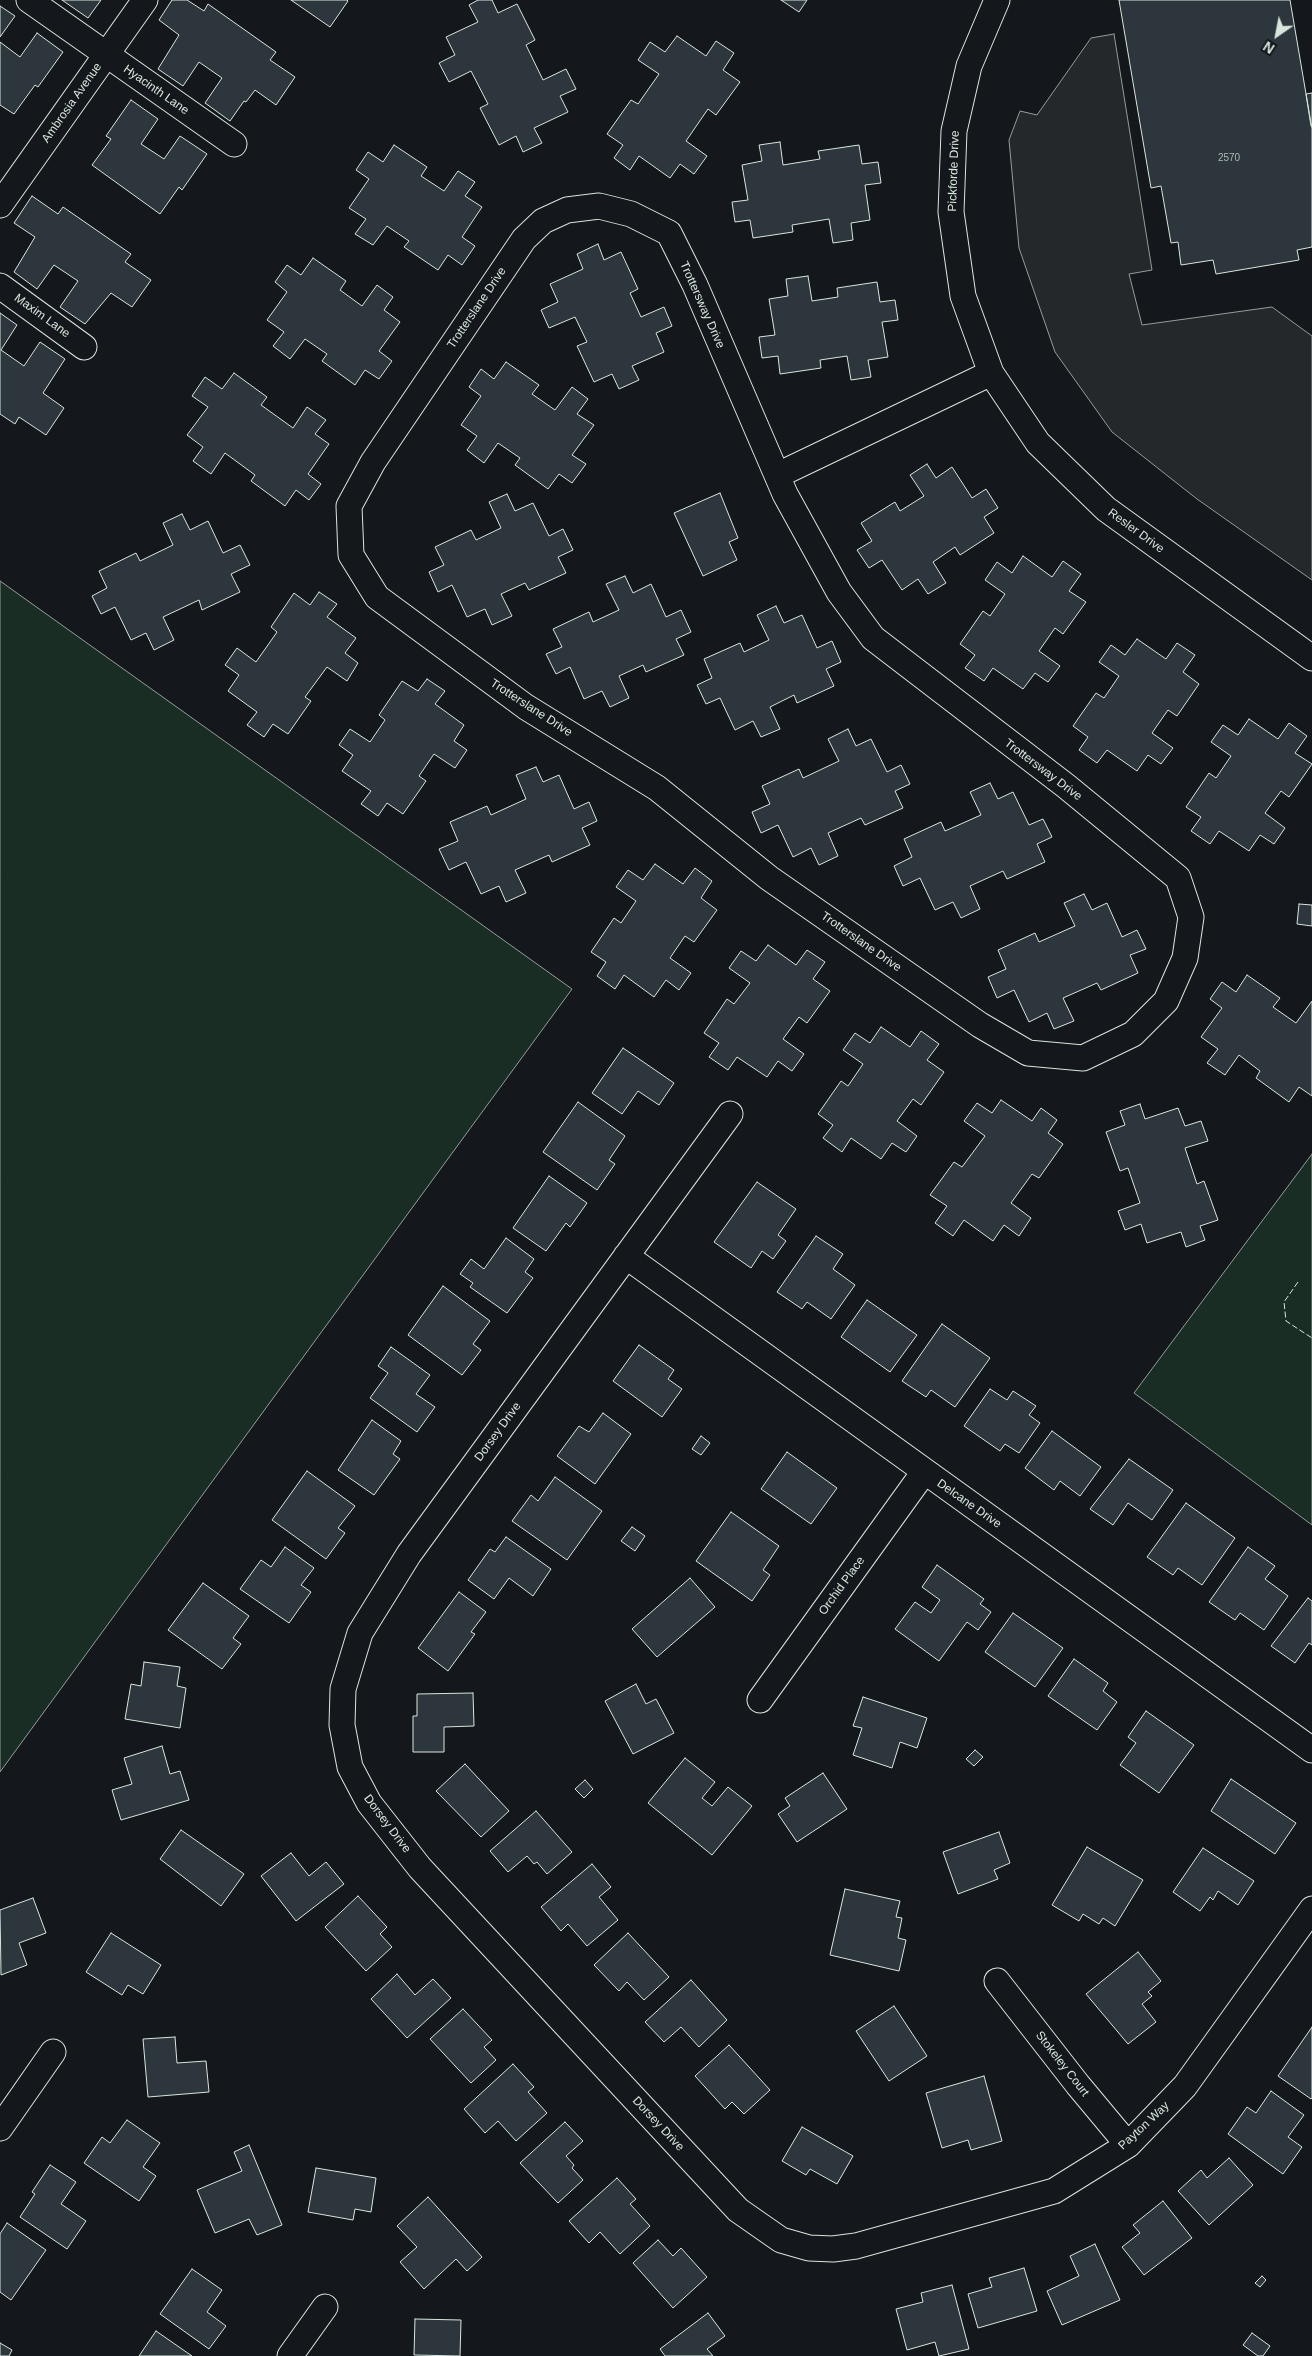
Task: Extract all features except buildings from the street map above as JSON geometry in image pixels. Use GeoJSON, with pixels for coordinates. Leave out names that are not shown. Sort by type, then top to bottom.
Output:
{"type":"FeatureCollection","features":[{"type":"Feature","properties":{"kind":"street","name":"Hyacinth Lane"},"geometry":{"type":"LineString","coordinates":[[29,0],[234,144]]}},
{"type":"Feature","properties":{"kind":"street","name":"Ambrosia Avenue"},"geometry":{"type":"LineString","coordinates":[[0,205],[145,0]]}},
{"type":"Feature","properties":{"kind":"street","name":"Pickforde Drive"},"geometry":{"type":"LineString","coordinates":[[990,373],[963,296],[951,212],[954,131],[969,66],[997,0]]}},
{"type":"Feature","properties":{"kind":"street","name":"Trottersway Drive"},"geometry":{"type":"LineString","coordinates":[[567,210],[599,206],[631,214],[669,233],[695,285],[785,494],[839,592],[873,638],[1066,786],[1178,878],[1191,917],[1185,958],[1166,1001],[1133,1034],[1083,1058]]}},
{"type":"Feature","properties":{"kind":"street","name":"Trotterslane Drive"},"geometry":{"type":"LineString","coordinates":[[567,210],[543,221],[524,239],[373,462],[349,506],[351,555],[378,597],[421,630],[526,707],[657,788],[769,878],[980,1026],[1028,1053],[1083,1058]]}},
{"type":"Feature","properties":{"kind":"street","name":"Maxim Lane"},"geometry":{"type":"LineString","coordinates":[[0,286],[84,347]]}},
{"type":"Feature","properties":{"kind":"street"},"geometry":{"type":"LineString","coordinates":[[778,475],[990,373]]}},
{"type":"Feature","properties":{"kind":"street","name":"Resler Drive"},"geometry":{"type":"LineString","coordinates":[[990,373],[1038,443],[1106,509],[1312,658]]}},
{"type":"Feature","properties":{"kind":"street","name":"Dorsey Drive"},"geometry":{"type":"LineString","coordinates":[[730,1114],[409,1554],[360,1633],[343,1689],[342,1725],[350,1767],[369,1803],[420,1868],[738,2210],[781,2240],[809,2248],[833,2249],[856,2246],[897,2234]]}},
{"type":"Feature","properties":{"kind":"street","name":"Delcane Drive"},"geometry":{"type":"LineString","coordinates":[[626,1256],[1312,1750]]}},
{"type":"Feature","properties":{"kind":"street","name":"Orchid Place"},"geometry":{"type":"LineString","coordinates":[[760,1700],[924,1472]]}},
{"type":"Feature","properties":{"kind":"street","name":"Payton Way"},"geometry":{"type":"LineString","coordinates":[[897,2234],[1054,2191],[1128,2145],[1185,2086],[1312,1909]]}},
{"type":"Feature","properties":{"kind":"street","name":"Stokeley Court"},"geometry":{"type":"LineString","coordinates":[[997,1981],[1078,2085],[1128,2145]]}},
{"type":"Feature","properties":{"kind":"street"},"geometry":{"type":"LineString","coordinates":[[0,2128],[53,2052]]}},
{"type":"Feature","properties":{"kind":"street"},"geometry":{"type":"LineString","coordinates":[[290,2356],[325,2307]]}},
{"type":"Feature","properties":{"kind":"green space"},"geometry":{"type":"Polygon","coordinates":[[[0,581],[572,989],[0,1772],[0,581]]]}},
{"type":"Feature","properties":{"kind":"green space"},"geometry":{"type":"Polygon","coordinates":[[[1312,1154],[1312,1525],[1134,1393],[1312,1154]]]}},
{"type":"Feature","properties":{"kind":"shaded area"},"geometry":{"type":"Polygon","coordinates":[[[1114,34],[1152,270],[1129,274],[1142,325],[1272,307],[1312,336],[1312,580],[1197,499],[1112,432],[1055,352],[1019,248],[1009,140],[1020,111],[1037,115],[1091,38],[1114,34]]]}},
{"type":"Feature","properties":{"kind":"fence"},"geometry":{"type":"LineString","coordinates":[[1298,1282],[1284,1302],[1286,1321],[1312,1338]]}}]}
